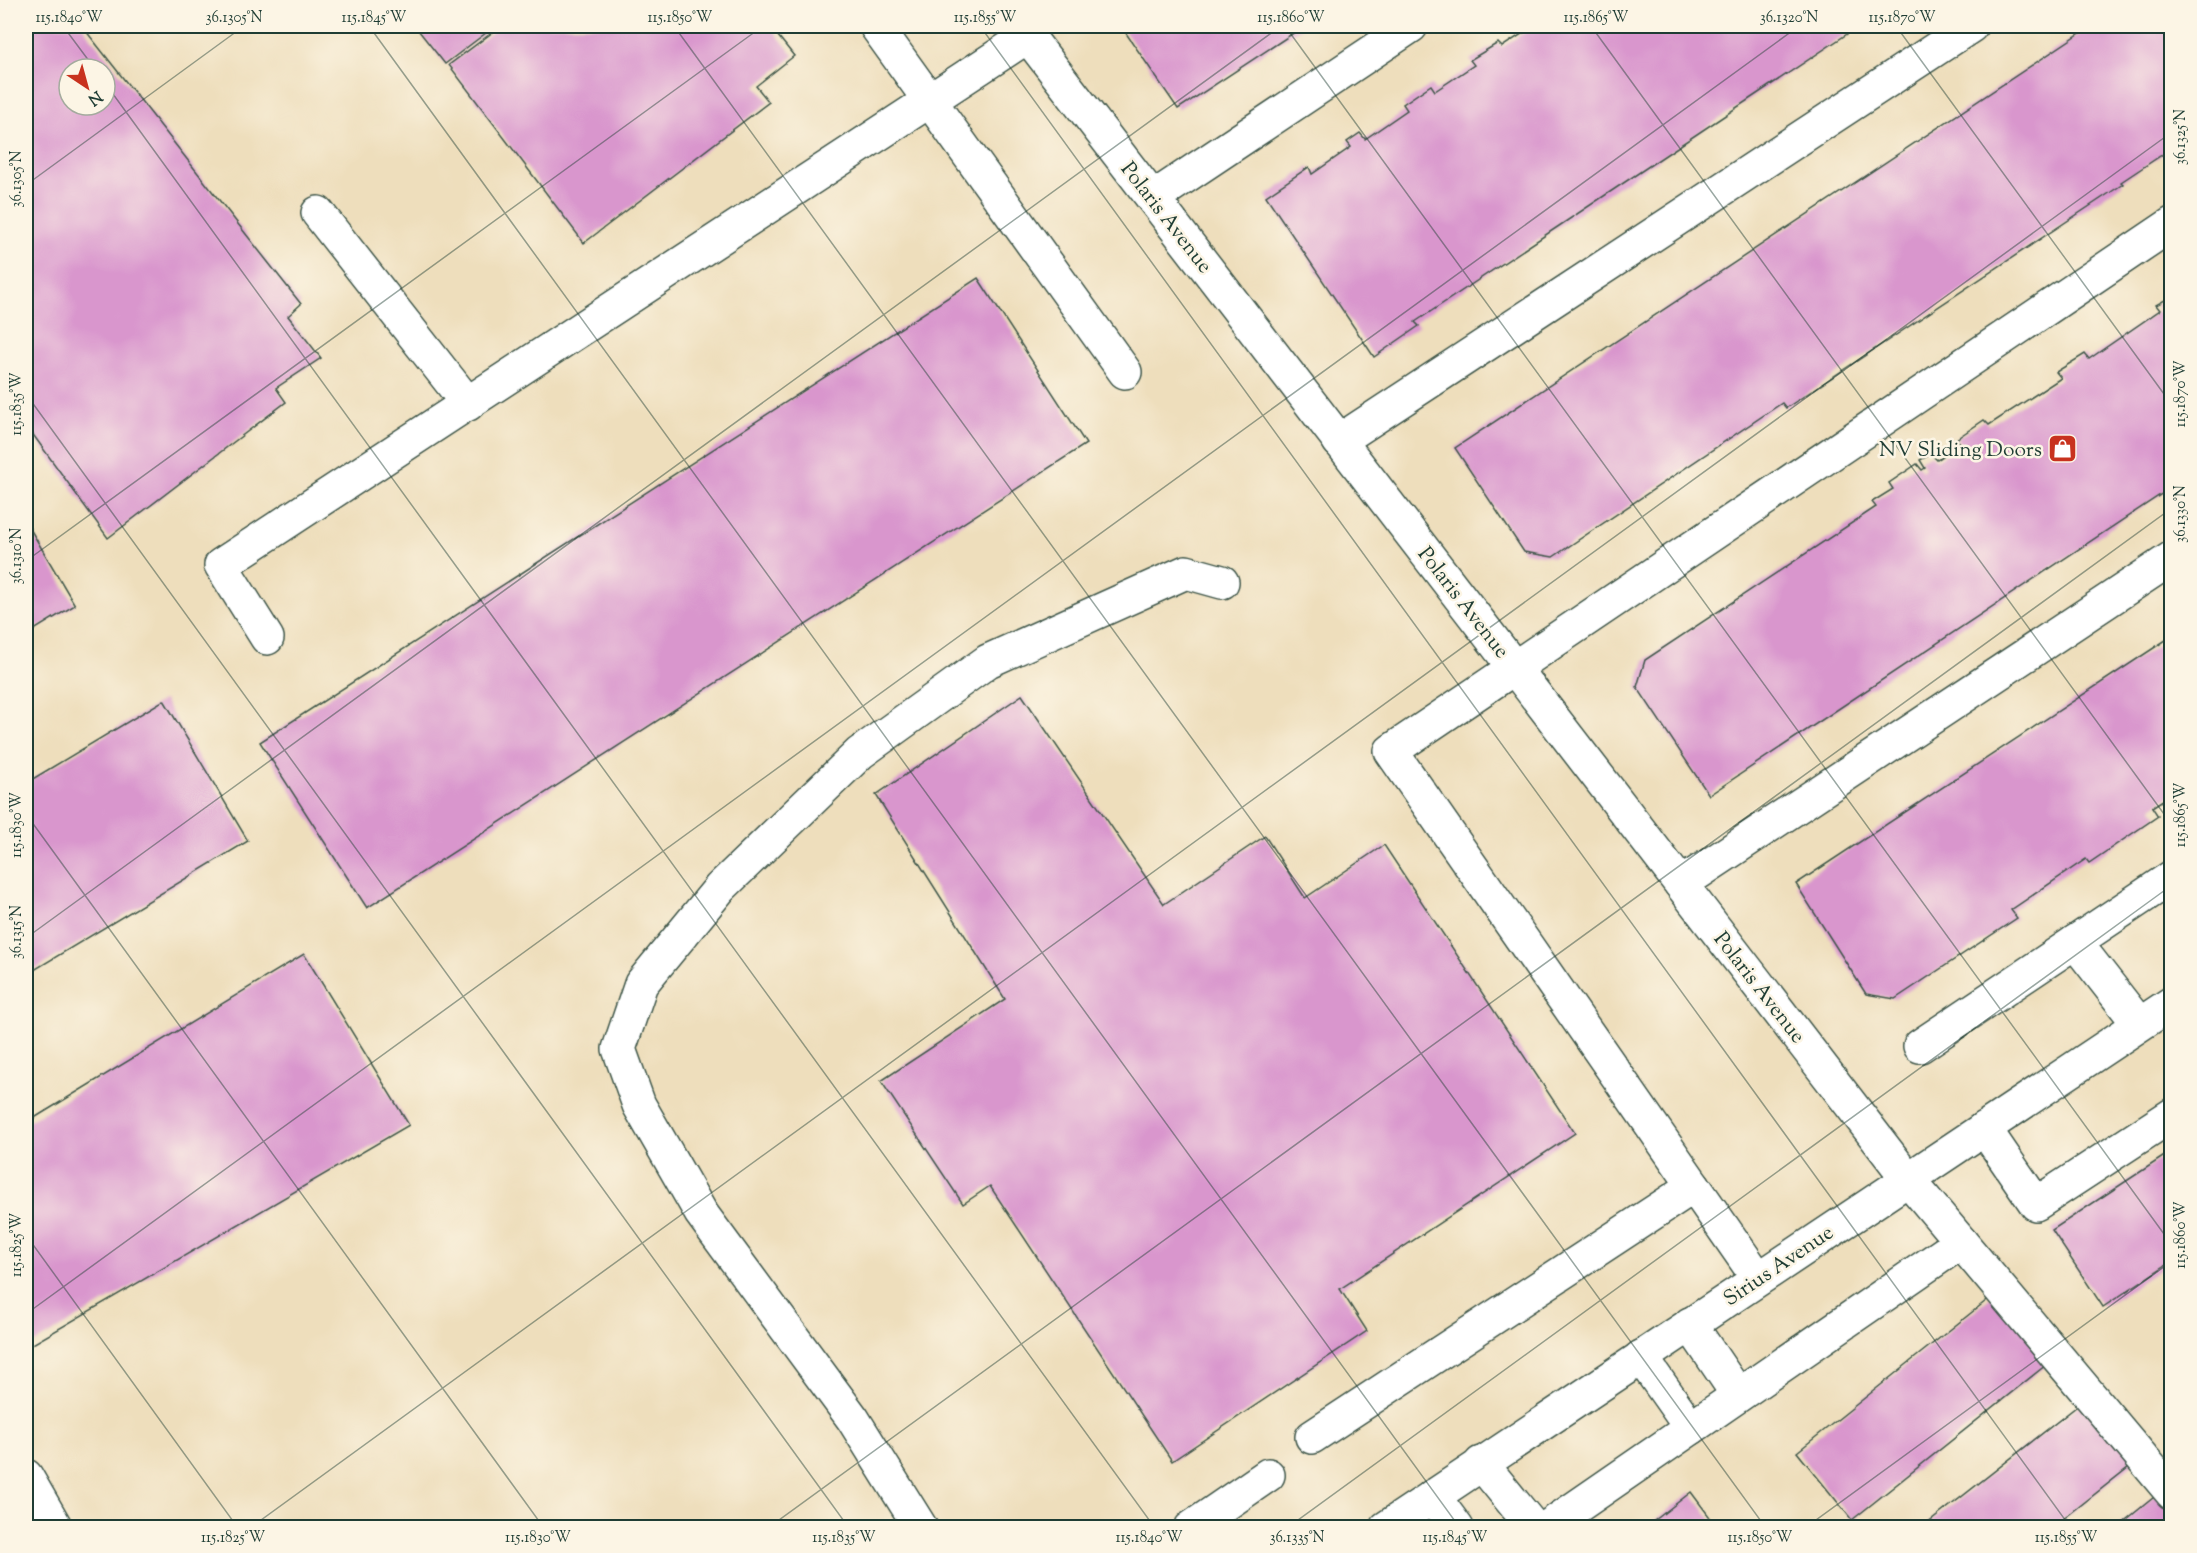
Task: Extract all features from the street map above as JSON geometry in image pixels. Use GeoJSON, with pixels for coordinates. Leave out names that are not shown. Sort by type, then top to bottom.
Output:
{"type":"FeatureCollection","features":[{"type":"Feature","properties":{"kind":"street"},"geometry":{"type":"LineString","coordinates":[[876,26],[1125,372]]}},
{"type":"Feature","properties":{"kind":"street"},"geometry":{"type":"LineString","coordinates":[[1153,198],[1411,26]]}},
{"type":"Feature","properties":{"kind":"street"},"geometry":{"type":"LineString","coordinates":[[1340,441],[1971,26]]}},
{"type":"Feature","properties":{"kind":"street"},"geometry":{"type":"LineString","coordinates":[[267,638],[221,565],[931,100],[1024,31]]}},
{"type":"Feature","properties":{"kind":"street","name":"Polaris Avenue"},"geometry":{"type":"LineString","coordinates":[[1024,31],[1908,1179],[2172,1493]]}},
{"type":"Feature","properties":{"kind":"street"},"geometry":{"type":"LineString","coordinates":[[318,213],[468,404]]}},
{"type":"Feature","properties":{"kind":"street"},"geometry":{"type":"LineString","coordinates":[[1758,1278],[1391,751],[2172,225]]}},
{"type":"Feature","properties":{"kind":"street"},"geometry":{"type":"LineString","coordinates":[[1681,884],[2172,558]]}},
{"type":"Feature","properties":{"kind":"street"},"geometry":{"type":"LineString","coordinates":[[921,1527],[853,1419],[701,1213],[639,1105],[619,1049],[641,984],[720,888],[861,753],[988,661],[1186,572],[1222,582]]}},
{"type":"Feature","properties":{"kind":"street"},"geometry":{"type":"LineString","coordinates":[[1920,1046],[2172,877]]}},
{"type":"Feature","properties":{"kind":"street"},"geometry":{"type":"LineString","coordinates":[[2075,942],[2139,1024]]}},
{"type":"Feature","properties":{"kind":"street","name":"Sirius Avenue"},"geometry":{"type":"LineString","coordinates":[[1386,1527],[2172,1003]]}},
{"type":"Feature","properties":{"kind":"street"},"geometry":{"type":"LineString","coordinates":[[1984,1128],[2036,1204],[2172,1115]]}},
{"type":"Feature","properties":{"kind":"street"},"geometry":{"type":"LineString","coordinates":[[1312,1437],[1694,1186]]}},
{"type":"Feature","properties":{"kind":"street"},"geometry":{"type":"LineString","coordinates":[[1546,1527],[1961,1242]]}},
{"type":"Feature","properties":{"kind":"street"},"geometry":{"type":"LineString","coordinates":[[1690,1324],[1738,1395]]}},
{"type":"Feature","properties":{"kind":"street"},"geometry":{"type":"LineString","coordinates":[[1641,1357],[1691,1428]]}},
{"type":"Feature","properties":{"kind":"street"},"geometry":{"type":"LineString","coordinates":[[1481,1463],[1534,1527]]}},
{"type":"Feature","properties":{"kind":"street"},"geometry":{"type":"LineString","coordinates":[[1191,1527],[1268,1475]]}},
{"type":"Feature","properties":{"kind":"street"},"geometry":{"type":"LineString","coordinates":[[26,1476],[56,1527]]}},
{"type":"Feature","properties":{"kind":"street"},"geometry":{"type":"LineString","coordinates":[[1433,1496],[1457,1527]]}},
{"type":"Feature","properties":{"kind":"building"},"geometry":{"type":"Polygon","coordinates":[[[26,26],[82,26],[106,57],[57,57],[57,117],[117,117],[117,70],[301,304],[288,316],[321,358],[276,388],[286,402],[108,538],[26,425],[26,26]]]}},
{"type":"Feature","properties":{"kind":"building"},"geometry":{"type":"Polygon","coordinates":[[[415,26],[495,26],[445,64],[415,26]]]}},
{"type":"Feature","properties":{"kind":"building"},"geometry":{"type":"Polygon","coordinates":[[[501,26],[770,26],[794,56],[756,86],[769,102],[584,243],[449,65],[501,26]]]}},
{"type":"Feature","properties":{"kind":"building"},"geometry":{"type":"Polygon","coordinates":[[[1121,26],[1304,26],[1178,109],[1121,26]]]}},
{"type":"Feature","properties":{"kind":"building"},"geometry":{"type":"Polygon","coordinates":[[[1534,26],[1859,26],[1415,322],[1419,326],[1374,357],[1266,196],[1309,167],[1312,174],[1351,147],[1347,142],[1360,133],[1365,139],[1407,110],[1403,104],[1431,85],[1435,91],[1474,65],[1470,60],[1498,43],[1502,47],[1534,26]]]}},
{"type":"Feature","properties":{"kind":"building"},"geometry":{"type":"Polygon","coordinates":[[[2091,26],[2172,26],[2172,148],[2121,182],[2123,184],[1786,408],[1782,403],[1553,557],[1524,552],[1455,448],[2091,26]]]}},
{"type":"Feature","properties":{"kind":"building"},"geometry":{"type":"Polygon","coordinates":[[[978,278],[1086,444],[367,908],[260,742],[978,278]]]}},
{"type":"Feature","properties":{"kind":"building"},"geometry":{"type":"Polygon","coordinates":[[[2172,296],[2172,487],[1709,795],[1637,687],[1645,660],[1876,507],[1872,502],[1893,489],[1889,483],[1917,464],[1922,470],[1925,468],[1920,460],[1931,454],[1937,460],[1961,444],[1956,439],[1984,420],[1989,425],[2061,378],[2056,372],[2085,354],[2089,359],[2160,310],[2156,305],[2172,296]]]}},
{"type":"Feature","properties":{"kind":"building"},"geometry":{"type":"Polygon","coordinates":[[[26,522],[75,605],[26,635],[26,522]]]}},
{"type":"Feature","properties":{"kind":"building"},"geometry":{"type":"Polygon","coordinates":[[[2172,636],[2172,794],[2152,807],[2158,816],[2089,863],[2086,859],[2011,910],[2017,918],[1895,999],[1866,994],[1796,884],[2172,636]]]}},
{"type":"Feature","properties":{"kind":"building"},"geometry":{"type":"Polygon","coordinates":[[[1022,695],[1164,904],[1265,836],[1305,898],[1384,845],[1575,1133],[1340,1289],[1367,1331],[1172,1461],[990,1186],[963,1204],[881,1081],[1005,999],[876,795],[1022,695]]]}},
{"type":"Feature","properties":{"kind":"building"},"geometry":{"type":"Polygon","coordinates":[[[164,700],[248,841],[26,975],[26,783],[164,700]]]}},
{"type":"Feature","properties":{"kind":"building"},"geometry":{"type":"Polygon","coordinates":[[[304,954],[409,1125],[26,1348],[26,1123],[304,954]]]}},
{"type":"Feature","properties":{"kind":"building"},"geometry":{"type":"Polygon","coordinates":[[[2172,1151],[2172,1261],[2103,1307],[2052,1230],[2172,1151]]]}},
{"type":"Feature","properties":{"kind":"building"},"geometry":{"type":"Polygon","coordinates":[[[1996,1293],[2051,1361],[1852,1520],[1797,1452],[1996,1293]]]}},
{"type":"Feature","properties":{"kind":"building"},"geometry":{"type":"Polygon","coordinates":[[[2090,1396],[2139,1459],[2052,1528],[1922,1528],[2090,1396]]]}},
{"type":"Feature","properties":{"kind":"building"},"geometry":{"type":"Polygon","coordinates":[[[2164,1489],[2172,1498],[2172,1528],[2116,1528],[2164,1489]]]}},
{"type":"Feature","properties":{"kind":"building"},"geometry":{"type":"Polygon","coordinates":[[[1691,1492],[1718,1528],[1645,1528],[1691,1492]]]}},
{"type":"Feature","properties":{"kind":"place","name":"NV Sliding Doors"},"geometry":{"type":"Point","coordinates":[2063,449]}}]}
